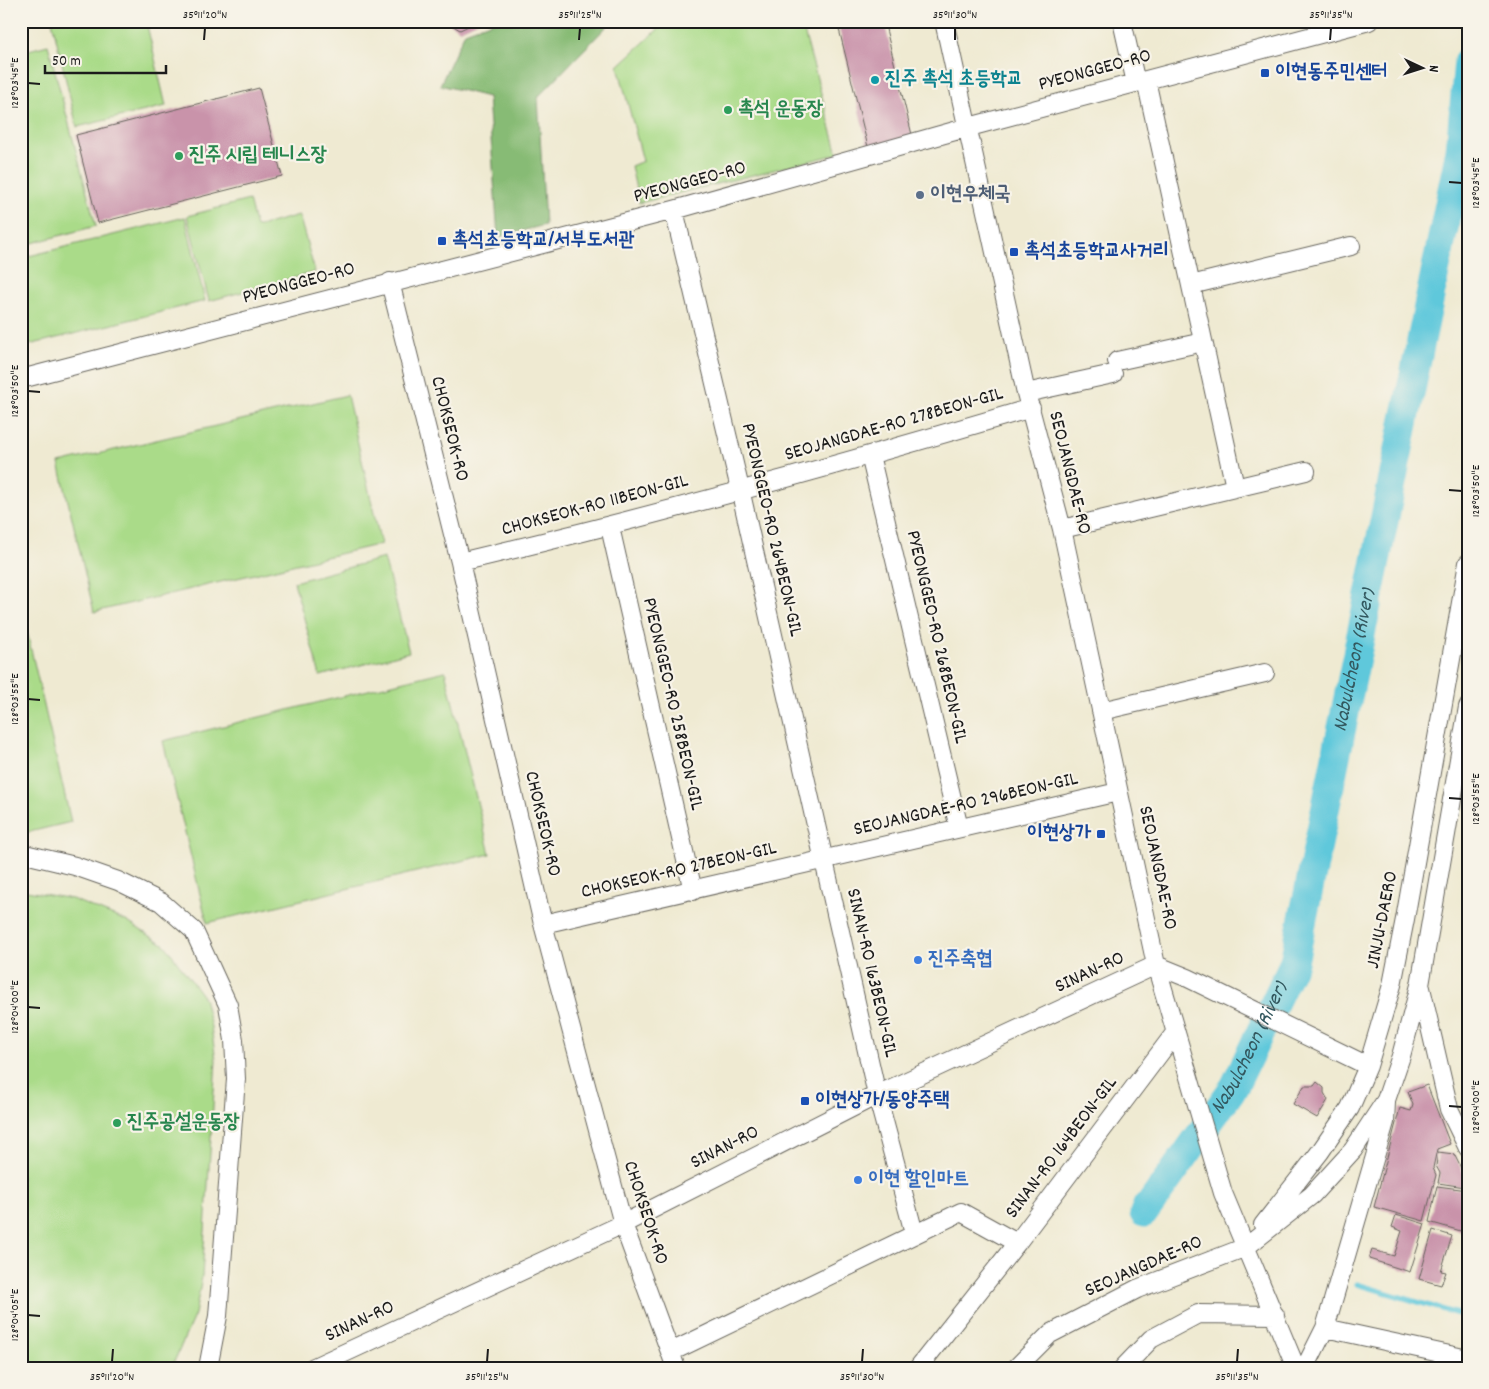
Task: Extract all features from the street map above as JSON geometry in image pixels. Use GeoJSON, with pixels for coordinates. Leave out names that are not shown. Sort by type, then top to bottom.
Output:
{"type":"FeatureCollection","features":[{"type":"Feature","properties":{"kind":"street","name":"SEOJANGDAE-RO"},"geometry":{"type":"LineString","coordinates":[[944,21],[969,126],[1028,400],[1062,529],[1156,966],[1223,1193],[1246,1247],[1137,1289],[1050,1334],[1016,1368]]}},
{"type":"Feature","properties":{"kind":"street"},"geometry":{"type":"LineString","coordinates":[[1122,21],[1141,81],[1191,285],[1235,487]]}},
{"type":"Feature","properties":{"kind":"street","name":"PYEONGGEO-RO"},"geometry":{"type":"LineString","coordinates":[[21,379],[674,210],[969,126],[1369,21]]}},
{"type":"Feature","properties":{"kind":"street","name":"PYEONGGEO-RO 264BEON-GIL"},"geometry":{"type":"LineString","coordinates":[[674,210],[740,489],[824,860]]}},
{"type":"Feature","properties":{"kind":"street"},"geometry":{"type":"LineString","coordinates":[[1191,285],[1351,246]]}},
{"type":"Feature","properties":{"kind":"street","name":"CHOKSEOK-RO"},"geometry":{"type":"LineString","coordinates":[[390,282],[460,562],[543,924],[622,1224],[674,1360]]}},
{"type":"Feature","properties":{"kind":"street","name":"SEOJANGDAE-RO"},"geometry":{"type":"LineString","coordinates":[[1028,400],[1115,368],[1203,342]]}},
{"type":"Feature","properties":{"kind":"street","name":"SEOJANGDAE-RO 278BEON-GIL"},"geometry":{"type":"LineString","coordinates":[[740,489],[870,455],[1028,400]]}},
{"type":"Feature","properties":{"kind":"street","name":"PYEONGGEO-RO 268BEON-GIL"},"geometry":{"type":"LineString","coordinates":[[870,455],[959,828]]}},
{"type":"Feature","properties":{"kind":"street"},"geometry":{"type":"LineString","coordinates":[[1062,529],[1306,471]]}},
{"type":"Feature","properties":{"kind":"street","name":"CHOKSEOK-RO 11BEON-GIL"},"geometry":{"type":"LineString","coordinates":[[460,562],[610,526],[740,489]]}},
{"type":"Feature","properties":{"kind":"street","name":"PYEONGGEO-RO 258BEON-GIL"},"geometry":{"type":"LineString","coordinates":[[610,526],[693,891]]}},
{"type":"Feature","properties":{"kind":"street","name":"JINJU-DAERO"},"geometry":{"type":"LineString","coordinates":[[1246,1247],[1320,1152],[1340,1123],[1350,1108],[1368,1066],[1392,985],[1468,563]]}},
{"type":"Feature","properties":{"kind":"street"},"geometry":{"type":"LineString","coordinates":[[1101,712],[1265,673]]}},
{"type":"Feature","properties":{"kind":"street"},"geometry":{"type":"LineString","coordinates":[[1296,1368],[1246,1247],[1312,1195],[1353,1150],[1386,1100],[1401,1056],[1420,986],[1468,707]]}},
{"type":"Feature","properties":{"kind":"street","name":"SEOJANGDAE-RO 296BEON-GIL"},"geometry":{"type":"LineString","coordinates":[[824,860],[1118,792]]}},
{"type":"Feature","properties":{"kind":"street"},"geometry":{"type":"LineString","coordinates":[[21,856],[29,855],[75,866],[118,881],[161,902],[194,930],[228,1005],[234,1040],[236,1079],[218,1316],[206,1366]]}},
{"type":"Feature","properties":{"kind":"street","name":"CHOKSEOK-RO 27BEON-GIL"},"geometry":{"type":"LineString","coordinates":[[543,924],[824,860]]}},
{"type":"Feature","properties":{"kind":"street","name":"SINAN-RO 163BEON-GIL"},"geometry":{"type":"LineString","coordinates":[[824,860],[877,1095]]}},
{"type":"Feature","properties":{"kind":"street"},"geometry":{"type":"LineString","coordinates":[[1156,966],[1188,978],[1368,1066]]}},
{"type":"Feature","properties":{"kind":"street","name":"SINAN-RO"},"geometry":{"type":"LineString","coordinates":[[312,1368],[334,1363],[622,1224],[877,1095],[1156,966]]}},
{"type":"Feature","properties":{"kind":"street"},"geometry":{"type":"LineString","coordinates":[[1420,986],[1449,1109],[1468,1148]]}},
{"type":"Feature","properties":{"kind":"street","name":"SINAN-RO 164BEON-GIL"},"geometry":{"type":"LineString","coordinates":[[674,1360],[914,1233],[961,1212],[1018,1243],[1175,1033]]}},
{"type":"Feature","properties":{"kind":"street"},"geometry":{"type":"LineString","coordinates":[[877,1095],[914,1233]]}},
{"type":"Feature","properties":{"kind":"street"},"geometry":{"type":"LineString","coordinates":[[1305,1368],[1325,1328],[1385,1122],[1386,1100]]}},
{"type":"Feature","properties":{"kind":"street"},"geometry":{"type":"LineString","coordinates":[[918,1368],[1018,1243]]}},
{"type":"Feature","properties":{"kind":"street"},"geometry":{"type":"LineString","coordinates":[[1123,1368],[1151,1339],[1198,1314],[1275,1315]]}},
{"type":"Feature","properties":{"kind":"street"},"geometry":{"type":"LineString","coordinates":[[1325,1328],[1468,1359]]}},
{"type":"Feature","properties":{"kind":"green space"},"geometry":{"type":"Polygon","coordinates":[[[52,21],[146,21],[166,106],[77,127],[52,21]]]}},
{"type":"Feature","properties":{"kind":"green space"},"geometry":{"type":"Polygon","coordinates":[[[495,21],[612,21],[538,97],[545,225],[498,237],[488,97],[440,85],[465,32],[495,21]]]}},
{"type":"Feature","properties":{"kind":"green space","name":"촉석 운동장"},"geometry":{"type":"Polygon","coordinates":[[[667,21],[801,21],[838,154],[639,203],[631,166],[643,161],[618,66],[667,21]]]}},
{"type":"Feature","properties":{"kind":"green space"},"geometry":{"type":"Polygon","coordinates":[[[48,45],[96,226],[21,246],[21,52],[48,45]]]}},
{"type":"Feature","properties":{"kind":"green space"},"geometry":{"type":"Polygon","coordinates":[[[249,200],[256,227],[299,215],[315,272],[209,301],[187,216],[249,200]]]}},
{"type":"Feature","properties":{"kind":"green space"},"geometry":{"type":"Polygon","coordinates":[[[185,217],[205,301],[29,345],[21,315],[21,258],[185,217]]]}},
{"type":"Feature","properties":{"kind":"green space"},"geometry":{"type":"Polygon","coordinates":[[[347,395],[381,544],[94,612],[59,463],[347,395]]]}},
{"type":"Feature","properties":{"kind":"green space"},"geometry":{"type":"Polygon","coordinates":[[[384,558],[409,652],[320,676],[294,582],[384,558]]]}},
{"type":"Feature","properties":{"kind":"green space"},"geometry":{"type":"Polygon","coordinates":[[[21,606],[71,822],[21,834],[21,606]]]}},
{"type":"Feature","properties":{"kind":"green space"},"geometry":{"type":"Polygon","coordinates":[[[445,671],[490,854],[207,923],[163,741],[445,671]]]}},
{"type":"Feature","properties":{"kind":"green space","name":"진주공설운동장"},"geometry":{"type":"Polygon","coordinates":[[[21,890],[72,899],[126,921],[165,945],[204,998],[216,1060],[202,1277],[195,1314],[174,1362],[167,1368],[21,1368],[21,890]]]}},
{"type":"Feature","properties":{"kind":"building"},"geometry":{"type":"Polygon","coordinates":[[[445,21],[479,21],[460,30],[445,21]]]}},
{"type":"Feature","properties":{"kind":"building","name":"진주 촉석 초등학교"},"geometry":{"type":"Polygon","coordinates":[[[837,21],[884,21],[913,139],[869,151],[837,21]]]}},
{"type":"Feature","properties":{"kind":"building","name":"진주 시립 테니스장"},"geometry":{"type":"Polygon","coordinates":[[[259,88],[282,176],[98,223],[76,135],[259,88]]]}},
{"type":"Feature","properties":{"kind":"building"},"geometry":{"type":"Polygon","coordinates":[[[1317,1082],[1324,1088],[1324,1093],[1328,1100],[1317,1118],[1293,1104],[1304,1086],[1314,1086],[1317,1082]]]}},
{"type":"Feature","properties":{"kind":"building"},"geometry":{"type":"Polygon","coordinates":[[[1427,1085],[1450,1144],[1437,1149],[1433,1168],[1436,1175],[1424,1221],[1374,1207],[1400,1108],[1411,1111],[1413,1105],[1408,1092],[1427,1085]]]}},
{"type":"Feature","properties":{"kind":"building"},"geometry":{"type":"Polygon","coordinates":[[[1438,1152],[1454,1154],[1466,1178],[1465,1187],[1438,1183],[1440,1173],[1436,1166],[1438,1152]]]}},
{"type":"Feature","properties":{"kind":"building"},"geometry":{"type":"Polygon","coordinates":[[[1437,1186],[1468,1190],[1468,1233],[1429,1222],[1437,1186]]]}},
{"type":"Feature","properties":{"kind":"building"},"geometry":{"type":"Polygon","coordinates":[[[1396,1215],[1425,1224],[1410,1272],[1369,1259],[1372,1250],[1394,1256],[1402,1231],[1392,1227],[1396,1215]]]}},
{"type":"Feature","properties":{"kind":"building"},"geometry":{"type":"Polygon","coordinates":[[[1433,1230],[1452,1236],[1441,1271],[1446,1272],[1441,1285],[1419,1279],[1433,1230]]]}},
{"type":"Feature","properties":{"kind":"waterway","name":"Nabulcheon (River)"},"geometry":{"type":"LineString","coordinates":[[1147,1206],[1144,1213],[1234,1087],[1294,962],[1460,150],[1468,61]]}},
{"type":"Feature","properties":{"kind":"waterway"},"geometry":{"type":"LineString","coordinates":[[1357,1284],[1468,1317]]}},
{"type":"Feature","properties":{"kind":"place","name":"이현동주민센터"},"geometry":{"type":"Point","coordinates":[1265,73]}},
{"type":"Feature","properties":{"kind":"place","name":"진주 촉석 초등학교"},"geometry":{"type":"Point","coordinates":[875,80]}},
{"type":"Feature","properties":{"kind":"place","name":"촉석 운동장"},"geometry":{"type":"Point","coordinates":[728,110]}},
{"type":"Feature","properties":{"kind":"place","name":"진주 시립 테니스장"},"geometry":{"type":"Point","coordinates":[179,156]}},
{"type":"Feature","properties":{"kind":"place","name":"이현우체국"},"geometry":{"type":"Point","coordinates":[920,195]}},
{"type":"Feature","properties":{"kind":"place","name":"촉석초등학교/서부도서관"},"geometry":{"type":"Point","coordinates":[442,241]}},
{"type":"Feature","properties":{"kind":"place","name":"촉석초등학교사거리"},"geometry":{"type":"Point","coordinates":[1014,252]}},
{"type":"Feature","properties":{"kind":"place","name":"이현상가"},"geometry":{"type":"Point","coordinates":[1101,834]}},
{"type":"Feature","properties":{"kind":"place","name":"진주축협"},"geometry":{"type":"Point","coordinates":[918,960]}},
{"type":"Feature","properties":{"kind":"place","name":"이현상가/동양주택"},"geometry":{"type":"Point","coordinates":[805,1101]}},
{"type":"Feature","properties":{"kind":"place","name":"진주공설운동장"},"geometry":{"type":"Point","coordinates":[117,1123]}},
{"type":"Feature","properties":{"kind":"place","name":"이현 할인마트"},"geometry":{"type":"Point","coordinates":[858,1180]}}]}
